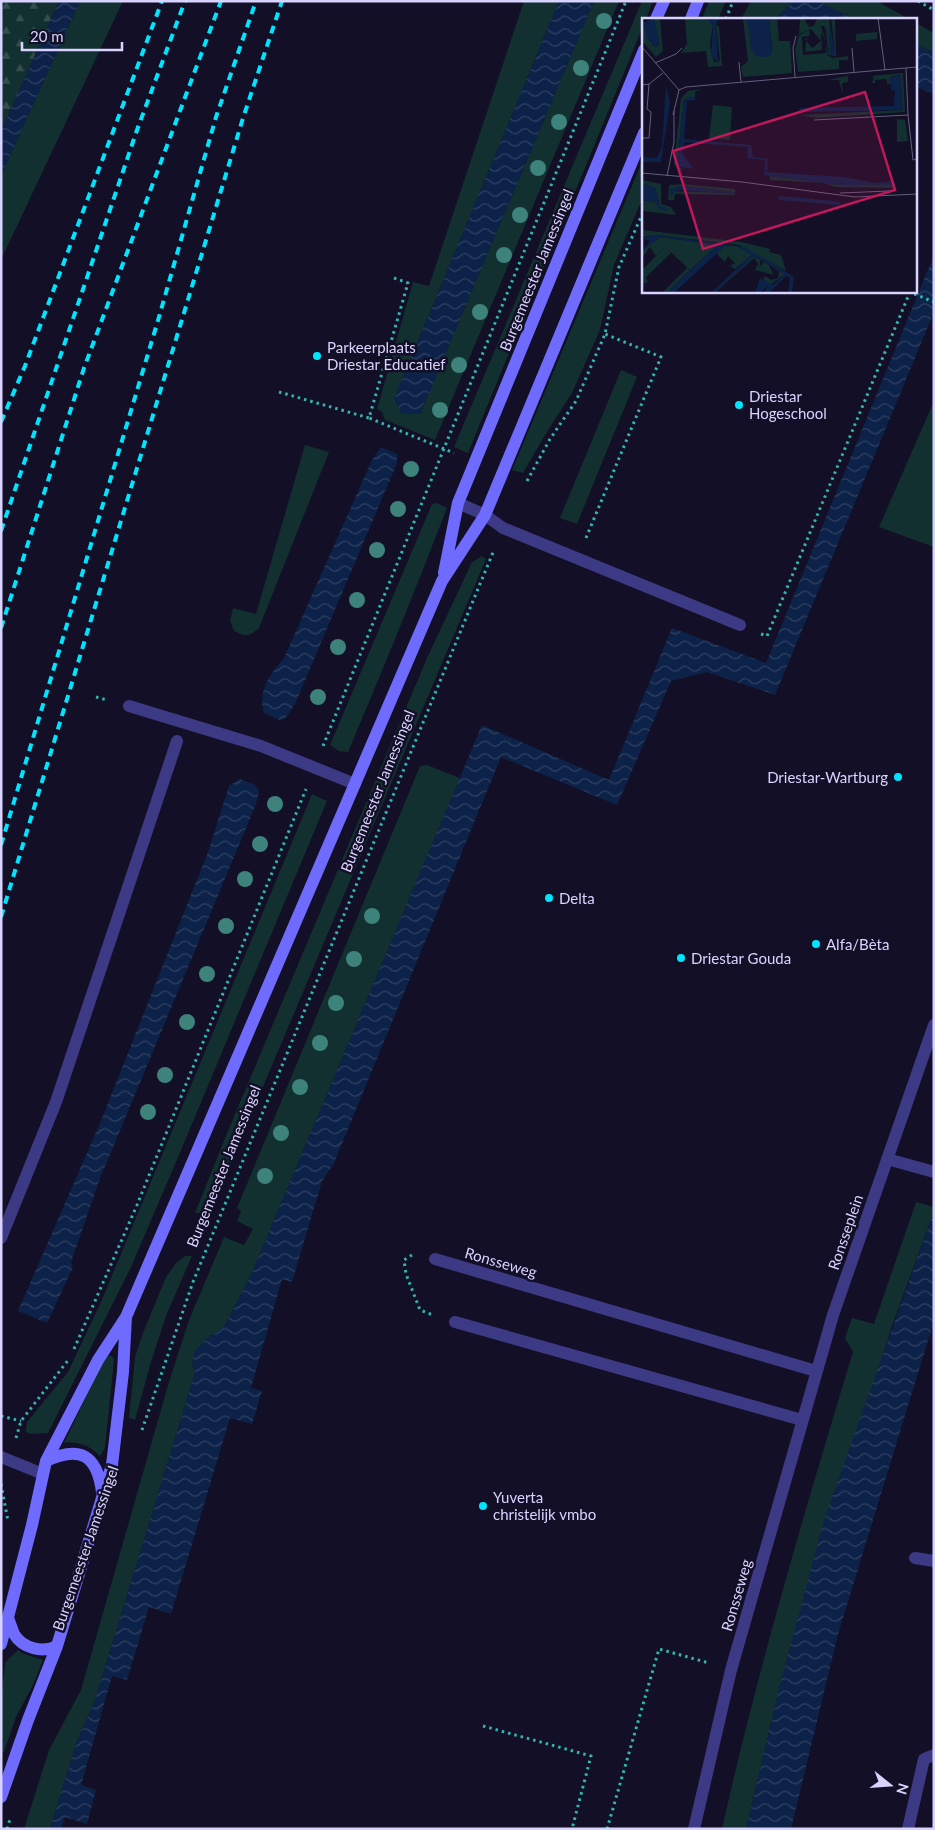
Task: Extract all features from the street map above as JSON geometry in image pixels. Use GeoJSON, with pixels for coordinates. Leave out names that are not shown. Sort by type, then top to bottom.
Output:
{"type":"FeatureCollection","features":[{"type":"Feature","properties":{"kind":"main road"},"geometry":{"type":"LineString","coordinates":[[656,18],[664,1]]}},
{"type":"Feature","properties":{"kind":"main road"},"geometry":{"type":"LineString","coordinates":[[691,18],[698,1]]}},
{"type":"Feature","properties":{"kind":"main road","name":"Burgemeester Jamessingel"},"geometry":{"type":"LineString","coordinates":[[442,581],[458,503],[642,55]]}},
{"type":"Feature","properties":{"kind":"main road","name":"Burgemeester Jamessingel"},"geometry":{"type":"LineString","coordinates":[[1,1644],[46,1461],[98,1360],[126,1317],[442,581],[485,515],[642,138]]}},
{"type":"Feature","properties":{"kind":"main road","name":"Burgemeester Jamessingel"},"geometry":{"type":"LineString","coordinates":[[1,1797],[28,1720],[58,1646],[112,1466],[126,1317]]}},
{"type":"Feature","properties":{"kind":"main road"},"geometry":{"type":"LineString","coordinates":[[46,1461],[58,1455],[72,1453],[82,1455],[93,1463],[100,1476],[103,1494]]}},
{"type":"Feature","properties":{"kind":"main road"},"geometry":{"type":"LineString","coordinates":[[8,1618],[15,1635],[21,1642],[39,1650],[48,1650],[58,1646]]}},
{"type":"Feature","properties":{"kind":"street"},"geometry":{"type":"LineString","coordinates":[[458,503],[485,515],[503,528],[740,625]]}},
{"type":"Feature","properties":{"kind":"street"},"geometry":{"type":"LineString","coordinates":[[129,706],[261,746],[355,784]]}},
{"type":"Feature","properties":{"kind":"street"},"geometry":{"type":"LineString","coordinates":[[1,1238],[56,1102],[177,741]]}},
{"type":"Feature","properties":{"kind":"street","name":"Ronsseplein"},"geometry":{"type":"LineString","coordinates":[[833,1314],[934,1025]]}},
{"type":"Feature","properties":{"kind":"street"},"geometry":{"type":"LineString","coordinates":[[887,1159],[934,1172]]}},
{"type":"Feature","properties":{"kind":"street","name":"Ronsseweg"},"geometry":{"type":"LineString","coordinates":[[435,1260],[816,1372]]}},
{"type":"Feature","properties":{"kind":"street","name":"Ronsseweg"},"geometry":{"type":"LineString","coordinates":[[694,1829],[731,1670],[833,1314]]}},
{"type":"Feature","properties":{"kind":"street"},"geometry":{"type":"LineString","coordinates":[[455,1322],[802,1420]]}},
{"type":"Feature","properties":{"kind":"street"},"geometry":{"type":"LineString","coordinates":[[1,1458],[43,1474]]}},
{"type":"Feature","properties":{"kind":"street"},"geometry":{"type":"LineString","coordinates":[[915,1558],[934,1561]]}},
{"type":"Feature","properties":{"kind":"street"},"geometry":{"type":"LineString","coordinates":[[908,1829],[924,1759],[934,1755]]}},
{"type":"Feature","properties":{"kind":"path"},"geometry":{"type":"LineString","coordinates":[[726,18],[733,1]]}},
{"type":"Feature","properties":{"kind":"path"},"geometry":{"type":"LineString","coordinates":[[918,1],[934,10]]}},
{"type":"Feature","properties":{"kind":"path"},"geometry":{"type":"LineString","coordinates":[[502,473],[526,484],[550,439],[576,401],[605,334],[620,267],[642,215]]}},
{"type":"Feature","properties":{"kind":"path"},"geometry":{"type":"LineString","coordinates":[[369,418],[408,282],[394,278]]}},
{"type":"Feature","properties":{"kind":"path"},"geometry":{"type":"LineString","coordinates":[[740,625],[767,636],[910,292],[934,302]]}},
{"type":"Feature","properties":{"kind":"path"},"geometry":{"type":"LineString","coordinates":[[577,558],[661,358],[605,334]]}},
{"type":"Feature","properties":{"kind":"path"},"geometry":{"type":"LineString","coordinates":[[279,392],[369,418],[474,461]]}},
{"type":"Feature","properties":{"kind":"path","name":"Burgemeester Jamessingel"},"geometry":{"type":"LineString","coordinates":[[141,1433],[193,1282],[503,528]]}},
{"type":"Feature","properties":{"kind":"path"},"geometry":{"type":"LineString","coordinates":[[435,1260],[414,1255],[404,1260],[406,1274],[420,1310],[455,1322]]}},
{"type":"Feature","properties":{"kind":"path"},"geometry":{"type":"LineString","coordinates":[[1,1416],[21,1421]]}},
{"type":"Feature","properties":{"kind":"path"},"geometry":{"type":"LineString","coordinates":[[1,1484],[9,1530]]}},
{"type":"Feature","properties":{"kind":"path"},"geometry":{"type":"LineString","coordinates":[[607,1829],[659,1649],[731,1670]]}},
{"type":"Feature","properties":{"kind":"path"},"geometry":{"type":"LineString","coordinates":[[483,1726],[591,1756],[572,1829]]}},
{"type":"Feature","properties":{"kind":"path"},"geometry":{"type":"LineString","coordinates":[[7,1829],[12,1811]]}},
{"type":"Feature","properties":{"kind":"green space"},"geometry":{"type":"Polygon","coordinates":[[[1,1],[59,1],[1,131],[1,1]]]}},
{"type":"Feature","properties":{"kind":"green space"},"geometry":{"type":"Polygon","coordinates":[[[80,1],[123,1],[1,260],[1,175],[80,1]]]}},
{"type":"Feature","properties":{"kind":"green space"},"geometry":{"type":"Polygon","coordinates":[[[524,1],[559,1],[394,399],[402,414],[420,414],[594,1],[619,1],[435,440],[385,420],[382,412],[377,409],[413,282],[429,286],[524,1]]]}},
{"type":"Feature","properties":{"kind":"green space"},"geometry":{"type":"Polygon","coordinates":[[[642,1],[653,1],[646,18],[642,18],[642,29],[468,453],[454,447],[642,1]]]}},
{"type":"Feature","properties":{"kind":"green space"},"geometry":{"type":"Polygon","coordinates":[[[709,1],[726,1],[718,18],[702,18],[709,1]]]}},
{"type":"Feature","properties":{"kind":"green space"},"geometry":{"type":"Polygon","coordinates":[[[751,1],[794,1],[776,18],[742,18],[751,1]]]}},
{"type":"Feature","properties":{"kind":"green space"},"geometry":{"type":"Polygon","coordinates":[[[815,1],[877,1],[907,18],[853,18],[815,1]]]}},
{"type":"Feature","properties":{"kind":"green space"},"geometry":{"type":"Polygon","coordinates":[[[918,24],[934,33],[934,52],[918,46],[918,24]]]}},
{"type":"Feature","properties":{"kind":"green space"},"geometry":{"type":"Polygon","coordinates":[[[642,162],[642,200],[614,265],[600,330],[572,393],[523,473],[512,470],[642,162]]]}},
{"type":"Feature","properties":{"kind":"green space"},"geometry":{"type":"Polygon","coordinates":[[[621,370],[637,377],[577,524],[560,518],[621,370]]]}},
{"type":"Feature","properties":{"kind":"green space"},"geometry":{"type":"Polygon","coordinates":[[[934,401],[934,547],[879,527],[934,401]]]}},
{"type":"Feature","properties":{"kind":"green space"},"geometry":{"type":"Polygon","coordinates":[[[305,445],[329,452],[259,628],[247,635],[241,634],[234,631],[230,621],[233,608],[256,614],[305,445]]]}},
{"type":"Feature","properties":{"kind":"green space"},"geometry":{"type":"Polygon","coordinates":[[[437,503],[447,508],[423,570],[348,752],[339,751],[330,745],[432,504],[437,503]]]}},
{"type":"Feature","properties":{"kind":"green space"},"geometry":{"type":"Polygon","coordinates":[[[482,556],[486,559],[216,1198],[205,1210],[202,1208],[200,1213],[195,1213],[427,658],[472,562],[482,556]]]}},
{"type":"Feature","properties":{"kind":"green space"},"geometry":{"type":"Polygon","coordinates":[[[427,765],[460,778],[251,1275],[224,1327],[204,1341],[192,1362],[195,1373],[95,1700],[77,1741],[50,1829],[24,1829],[49,1750],[81,1690],[168,1385],[189,1320],[224,1237],[244,1245],[253,1229],[237,1221],[241,1211],[237,1208],[420,766],[427,765]]]}},
{"type":"Feature","properties":{"kind":"green space"},"geometry":{"type":"Polygon","coordinates":[[[312,794],[327,801],[131,1267],[48,1433],[31,1434],[26,1432],[27,1422],[68,1372],[101,1302],[312,794]]]}},
{"type":"Feature","properties":{"kind":"green space"},"geometry":{"type":"Polygon","coordinates":[[[916,1202],[934,1207],[934,1211],[891,1329],[780,1685],[746,1829],[722,1829],[767,1649],[853,1352],[845,1338],[852,1318],[874,1324],[916,1202]]]}},
{"type":"Feature","properties":{"kind":"green space"},"geometry":{"type":"Polygon","coordinates":[[[185,1256],[192,1256],[166,1316],[135,1420],[129,1418],[135,1357],[166,1277],[176,1263],[185,1256]]]}},
{"type":"Feature","properties":{"kind":"green space"},"geometry":{"type":"Polygon","coordinates":[[[108,1356],[112,1356],[114,1360],[105,1448],[100,1456],[84,1445],[64,1443],[103,1362],[108,1356]]]}},
{"type":"Feature","properties":{"kind":"green space"},"geometry":{"type":"Polygon","coordinates":[[[18,1650],[43,1660],[33,1685],[16,1717],[4,1752],[1,1752],[1,1703],[5,1662],[18,1650]]]}},
{"type":"Feature","properties":{"kind":"water"},"geometry":{"type":"Polygon","coordinates":[[[59,1],[80,1],[1,175],[1,131],[59,1]]]}},
{"type":"Feature","properties":{"kind":"water"},"geometry":{"type":"Polygon","coordinates":[[[559,1],[594,1],[420,414],[402,414],[394,399],[559,1]]]}},
{"type":"Feature","properties":{"kind":"water"},"geometry":{"type":"Polygon","coordinates":[[[794,1],[815,1],[853,18],[776,18],[794,1]]]}},
{"type":"Feature","properties":{"kind":"water"},"geometry":{"type":"Polygon","coordinates":[[[918,46],[934,52],[934,94],[918,88],[918,46]]]}},
{"type":"Feature","properties":{"kind":"water"},"geometry":{"type":"Polygon","coordinates":[[[934,255],[934,312],[775,695],[707,672],[671,681],[617,805],[501,757],[334,1163],[322,1181],[292,1282],[282,1279],[251,1388],[262,1391],[252,1424],[230,1418],[171,1614],[149,1607],[127,1680],[112,1676],[81,1785],[96,1790],[87,1824],[65,1817],[61,1829],[50,1829],[77,1741],[95,1700],[195,1373],[192,1362],[195,1350],[224,1327],[251,1275],[482,725],[609,780],[672,628],[766,663],[934,255]]]}},
{"type":"Feature","properties":{"kind":"water"},"geometry":{"type":"Polygon","coordinates":[[[381,447],[397,454],[397,463],[295,704],[285,719],[280,720],[264,713],[262,698],[266,683],[284,658],[372,460],[381,447]]]}},
{"type":"Feature","properties":{"kind":"water"},"geometry":{"type":"Polygon","coordinates":[[[240,779],[255,785],[259,791],[256,804],[99,1181],[71,1262],[73,1267],[47,1323],[18,1311],[100,1123],[208,852],[229,786],[240,779]]]}},
{"type":"Feature","properties":{"kind":"water"},"geometry":{"type":"Polygon","coordinates":[[[934,1211],[934,1321],[838,1634],[791,1829],[746,1829],[780,1685],[824,1520],[934,1211]]]}},
{"type":"Feature","properties":{"kind":"railway"},"geometry":{"type":"LineString","coordinates":[[1,422],[25,366],[162,1]]}},
{"type":"Feature","properties":{"kind":"railway"},"geometry":{"type":"LineString","coordinates":[[1,531],[137,130],[185,1]]}},
{"type":"Feature","properties":{"kind":"railway"},"geometry":{"type":"LineString","coordinates":[[1,628],[84,368],[221,1]]}},
{"type":"Feature","properties":{"kind":"railway"},"geometry":{"type":"LineString","coordinates":[[1,845],[159,317],[216,117],[256,1]]}},
{"type":"Feature","properties":{"kind":"railway"},"geometry":{"type":"LineString","coordinates":[[1,917],[243,118],[282,1]]}},
{"type":"Feature","properties":{"kind":"place","name":"Parkeerplaats Driestar Educatief"},"geometry":{"type":"Point","coordinates":[317,356]}},
{"type":"Feature","properties":{"kind":"place","name":"Driestar Hogeschool"},"geometry":{"type":"Point","coordinates":[739,405]}},
{"type":"Feature","properties":{"kind":"place","name":"Driestar-Wartburg"},"geometry":{"type":"Point","coordinates":[898,777]}},
{"type":"Feature","properties":{"kind":"place","name":"Delta"},"geometry":{"type":"Point","coordinates":[549,898]}},
{"type":"Feature","properties":{"kind":"place","name":"Alfa/Bèta"},"geometry":{"type":"Point","coordinates":[816,944]}},
{"type":"Feature","properties":{"kind":"place","name":"Driestar Gouda"},"geometry":{"type":"Point","coordinates":[681,958]}},
{"type":"Feature","properties":{"kind":"place","name":"Yuverta christelijk vmbo"},"geometry":{"type":"Point","coordinates":[483,1506]}}]}
